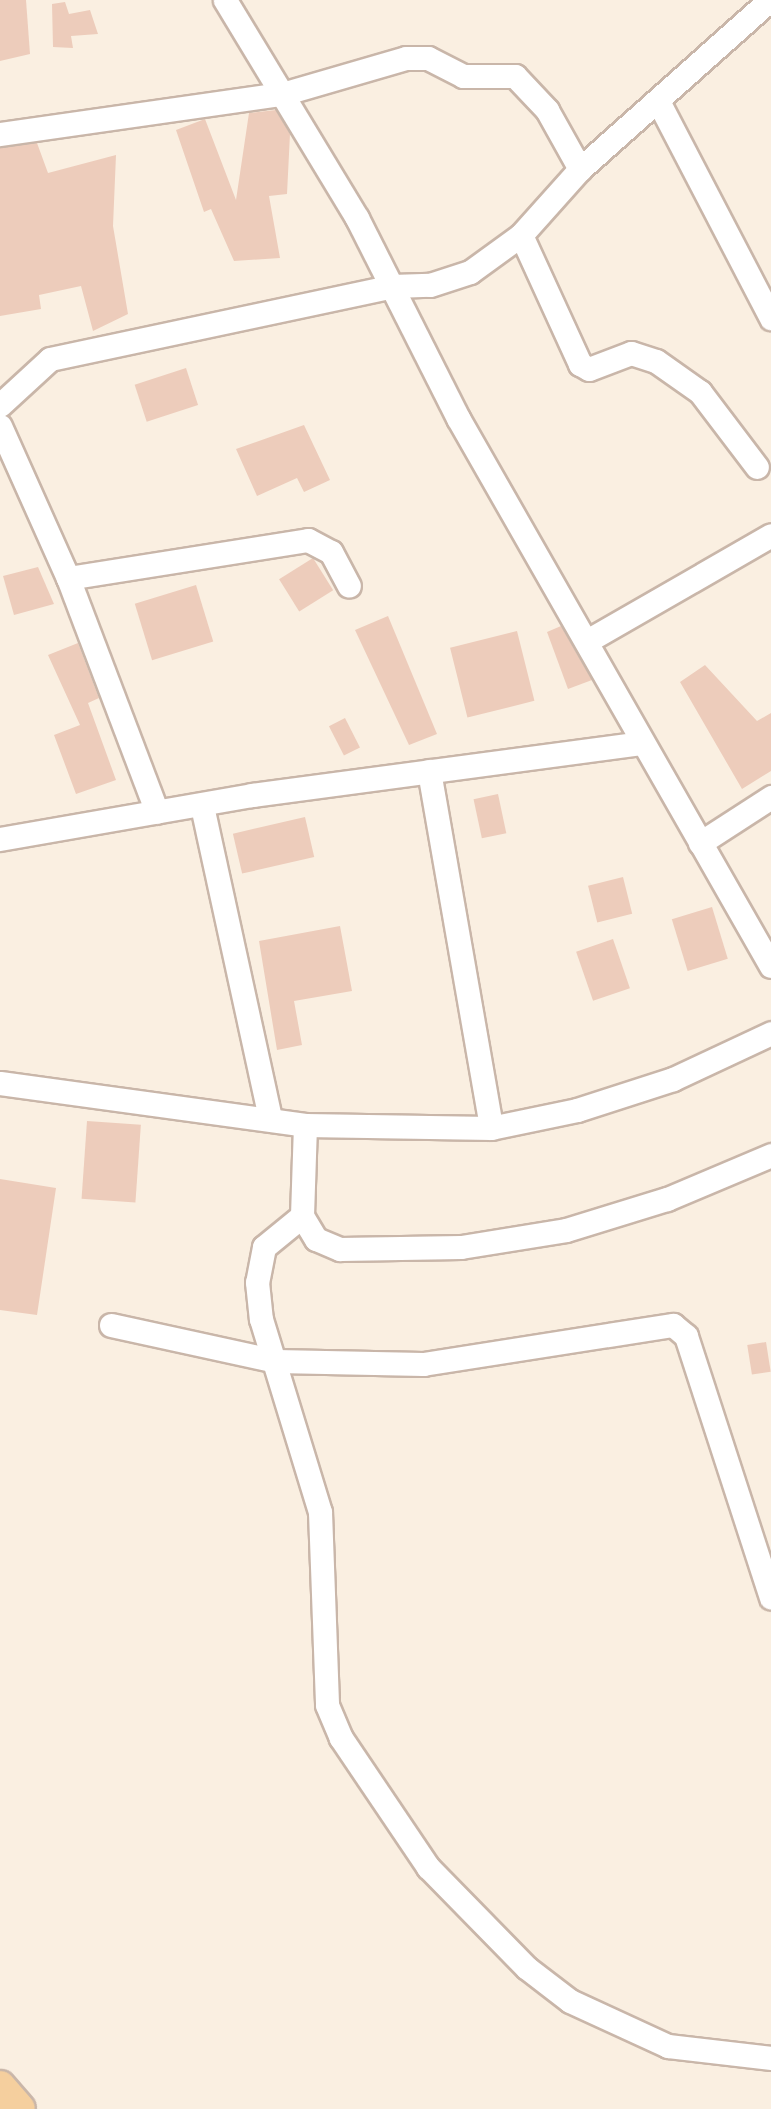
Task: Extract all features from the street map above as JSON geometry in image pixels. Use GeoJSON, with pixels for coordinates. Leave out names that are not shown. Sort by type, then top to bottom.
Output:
{"type":"FeatureCollection","features":[{"type":"Feature","properties":{"kind":"main road"},"geometry":{"type":"LineString","coordinates":[[0,2086],[20,2109]]}},
{"type":"Feature","properties":{"kind":"street"},"geometry":{"type":"LineString","coordinates":[[225,0],[392,286],[458,418],[587,641],[641,743],[771,966]]}},
{"type":"Feature","properties":{"kind":"street"},"geometry":{"type":"LineString","coordinates":[[0,405],[50,359],[392,286],[454,279],[521,235],[580,169],[770,0]]}},
{"type":"Feature","properties":{"kind":"street"},"geometry":{"type":"LineString","coordinates":[[0,134],[282,94],[406,58],[428,58],[463,76],[515,76],[547,110],[580,169]]}},
{"type":"Feature","properties":{"kind":"street"},"geometry":{"type":"LineString","coordinates":[[658,101],[771,318]]}},
{"type":"Feature","properties":{"kind":"street"},"geometry":{"type":"LineString","coordinates":[[521,235],[580,364],[589,369],[631,353],[656,361],[700,392],[757,467]]}},
{"type":"Feature","properties":{"kind":"street"},"geometry":{"type":"LineString","coordinates":[[0,426],[68,578],[157,812]]}},
{"type":"Feature","properties":{"kind":"street"},"geometry":{"type":"LineString","coordinates":[[587,641],[771,535]]}},
{"type":"Feature","properties":{"kind":"street"},"geometry":{"type":"LineString","coordinates":[[68,578],[308,540],[331,552],[349,586]]}},
{"type":"Feature","properties":{"kind":"street"},"geometry":{"type":"LineString","coordinates":[[0,839],[429,771],[641,743]]}},
{"type":"Feature","properties":{"kind":"street"},"geometry":{"type":"LineString","coordinates":[[429,771],[491,1128]]}},
{"type":"Feature","properties":{"kind":"street"},"geometry":{"type":"LineString","coordinates":[[700,843],[771,797]]}},
{"type":"Feature","properties":{"kind":"street"},"geometry":{"type":"LineString","coordinates":[[202,806],[270,1119]]}},
{"type":"Feature","properties":{"kind":"street"},"geometry":{"type":"LineString","coordinates":[[0,1083],[305,1125],[491,1128],[673,1079],[771,1033]]}},
{"type":"Feature","properties":{"kind":"street"},"geometry":{"type":"LineString","coordinates":[[305,1125],[302,1216],[316,1239],[340,1249],[516,1241],[605,1221],[771,1155]]}},
{"type":"Feature","properties":{"kind":"street"},"geometry":{"type":"LineString","coordinates":[[302,1216],[271,1237],[258,1259],[259,1308],[325,1543],[321,1621],[327,1705],[394,1821],[428,1867],[527,1968],[570,2001],[668,2046],[771,2058]]}},
{"type":"Feature","properties":{"kind":"street"},"geometry":{"type":"LineString","coordinates":[[111,1325],[276,1361],[423,1364],[673,1325],[685,1336],[771,1598]]}},
{"type":"Feature","properties":{"kind":"building"},"geometry":{"type":"Polygon","coordinates":[[[0,0],[26,0],[30,54],[0,61],[0,0]]]}},
{"type":"Feature","properties":{"kind":"building"},"geometry":{"type":"Polygon","coordinates":[[[65,2],[69,14],[90,10],[98,34],[71,36],[73,48],[53,47],[52,4],[65,2]]]}},
{"type":"Feature","properties":{"kind":"building"},"geometry":{"type":"Polygon","coordinates":[[[276,110],[290,134],[287,194],[269,196],[280,258],[234,261],[211,209],[204,212],[176,130],[205,119],[236,200],[249,113],[276,110]]]}},
{"type":"Feature","properties":{"kind":"building"},"geometry":{"type":"Polygon","coordinates":[[[37,143],[48,173],[116,155],[113,226],[128,314],[93,331],[81,286],[39,295],[41,309],[0,316],[0,148],[37,143]]]}},
{"type":"Feature","properties":{"kind":"building"},"geometry":{"type":"Polygon","coordinates":[[[186,368],[198,405],[147,422],[135,385],[186,368]]]}},
{"type":"Feature","properties":{"kind":"building"},"geometry":{"type":"Polygon","coordinates":[[[304,425],[330,480],[304,492],[297,478],[257,496],[236,449],[304,425]]]}},
{"type":"Feature","properties":{"kind":"building"},"geometry":{"type":"Polygon","coordinates":[[[313,558],[333,590],[299,611],[279,579],[313,558]]]}},
{"type":"Feature","properties":{"kind":"building"},"geometry":{"type":"Polygon","coordinates":[[[38,567],[54,604],[14,615],[3,576],[38,567]]]}},
{"type":"Feature","properties":{"kind":"building"},"geometry":{"type":"Polygon","coordinates":[[[196,585],[213,641],[152,660],[135,604],[196,585]]]}},
{"type":"Feature","properties":{"kind":"building"},"geometry":{"type":"Polygon","coordinates":[[[388,616],[437,734],[409,745],[355,630],[388,616]]]}},
{"type":"Feature","properties":{"kind":"building"},"geometry":{"type":"Polygon","coordinates":[[[561,626],[592,680],[568,689],[547,632],[561,626]]]}},
{"type":"Feature","properties":{"kind":"building"},"geometry":{"type":"Polygon","coordinates":[[[517,631],[534,701],[467,718],[450,648],[517,631]]]}},
{"type":"Feature","properties":{"kind":"building"},"geometry":{"type":"Polygon","coordinates":[[[78,643],[99,698],[88,703],[116,780],[76,794],[54,735],[80,725],[48,655],[78,643]]]}},
{"type":"Feature","properties":{"kind":"building"},"geometry":{"type":"Polygon","coordinates":[[[705,665],[757,721],[771,713],[771,771],[742,789],[680,682],[705,665]]]}},
{"type":"Feature","properties":{"kind":"building"},"geometry":{"type":"Polygon","coordinates":[[[345,718],[360,747],[344,756],[329,726],[345,718]]]}},
{"type":"Feature","properties":{"kind":"building"},"geometry":{"type":"Polygon","coordinates":[[[498,794],[506,833],[482,838],[474,799],[498,794]]]}},
{"type":"Feature","properties":{"kind":"building"},"geometry":{"type":"Polygon","coordinates":[[[305,817],[314,857],[242,874],[233,834],[305,817]]]}},
{"type":"Feature","properties":{"kind":"building"},"geometry":{"type":"Polygon","coordinates":[[[623,877],[632,914],[597,923],[588,886],[623,877]]]}},
{"type":"Feature","properties":{"kind":"building"},"geometry":{"type":"Polygon","coordinates":[[[712,907],[728,959],[688,971],[672,919],[712,907]]]}},
{"type":"Feature","properties":{"kind":"building"},"geometry":{"type":"Polygon","coordinates":[[[340,926],[352,991],[294,1001],[302,1045],[277,1050],[259,941],[340,926]]]}},
{"type":"Feature","properties":{"kind":"building"},"geometry":{"type":"Polygon","coordinates":[[[613,939],[630,988],[593,1001],[576,952],[613,939]]]}},
{"type":"Feature","properties":{"kind":"building"},"geometry":{"type":"Polygon","coordinates":[[[87,1121],[141,1125],[135,1203],[82,1199],[87,1121]]]}},
{"type":"Feature","properties":{"kind":"building"},"geometry":{"type":"Polygon","coordinates":[[[0,1179],[56,1188],[37,1315],[0,1310],[0,1179]]]}},
{"type":"Feature","properties":{"kind":"building"},"geometry":{"type":"Polygon","coordinates":[[[766,1342],[771,1372],[752,1375],[747,1345],[766,1342]]]}}]}
